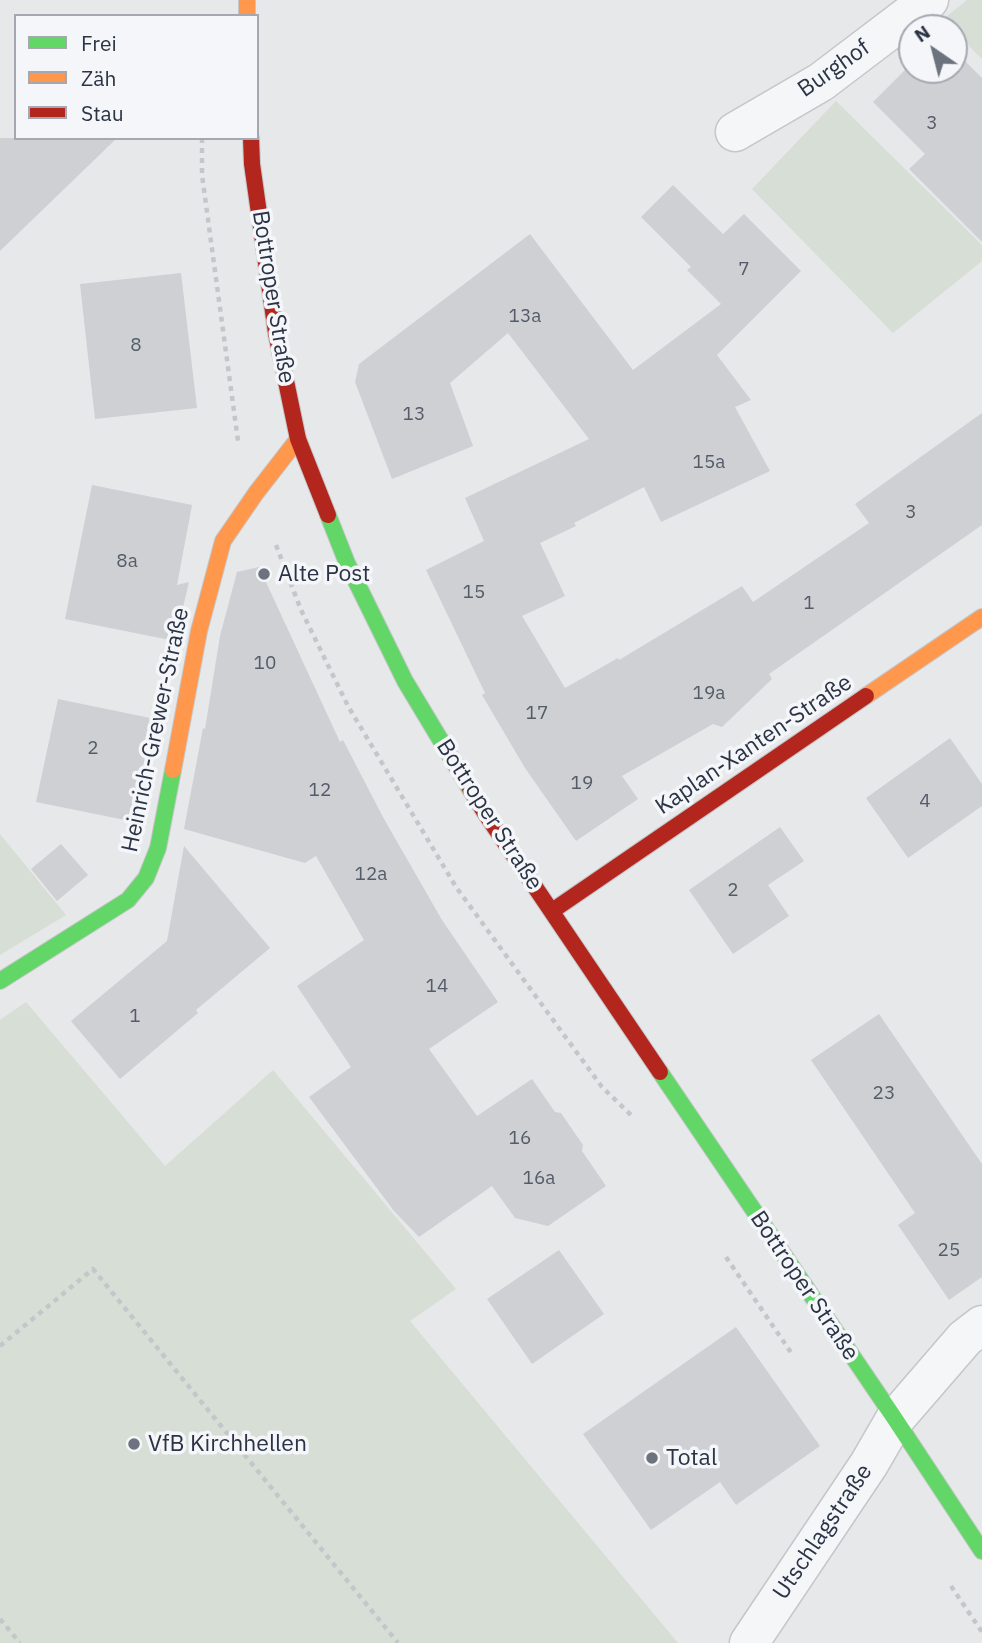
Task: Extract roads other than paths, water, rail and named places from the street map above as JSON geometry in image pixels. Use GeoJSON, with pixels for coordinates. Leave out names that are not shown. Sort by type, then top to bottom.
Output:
{"type":"FeatureCollection","features":[{"type":"Feature","properties":{"kind":"main road","name":"Bottroper Straße"},"geometry":{"type":"LineString","coordinates":[[251,140],[252,164],[276,333],[298,439],[347,563],[405,681],[485,813],[982,1551]]}},
{"type":"Feature","properties":{"kind":"main road","name":"Heinrich-Grewer-Straße"},"geometry":{"type":"LineString","coordinates":[[0,981],[128,900],[146,878],[158,848],[200,631],[223,541],[298,439]]}},
{"type":"Feature","properties":{"kind":"main road","name":"Kaplan-Xanten-Straße"},"geometry":{"type":"LineString","coordinates":[[552,911],[982,617]]}},
{"type":"Feature","properties":{"kind":"street","name":"Burghof"},"geometry":{"type":"LineString","coordinates":[[735,132],[821,82],[929,0]]}},
{"type":"Feature","properties":{"kind":"street"},"geometry":{"type":"LineString","coordinates":[[895,1419],[965,1338],[982,1325]]}},
{"type":"Feature","properties":{"kind":"street","name":"Utschlagstraße"},"geometry":{"type":"LineString","coordinates":[[749,1643],[869,1464],[895,1419]]}},
{"type":"Feature","properties":{"kind":"place","name":"Alte Post"},"geometry":{"type":"Point","coordinates":[264,574]}},
{"type":"Feature","properties":{"kind":"place","name":"VfB Kirchhellen"},"geometry":{"type":"Point","coordinates":[134,1444]}},
{"type":"Feature","properties":{"kind":"place","name":"Total"},"geometry":{"type":"Point","coordinates":[652,1458]}}]}
